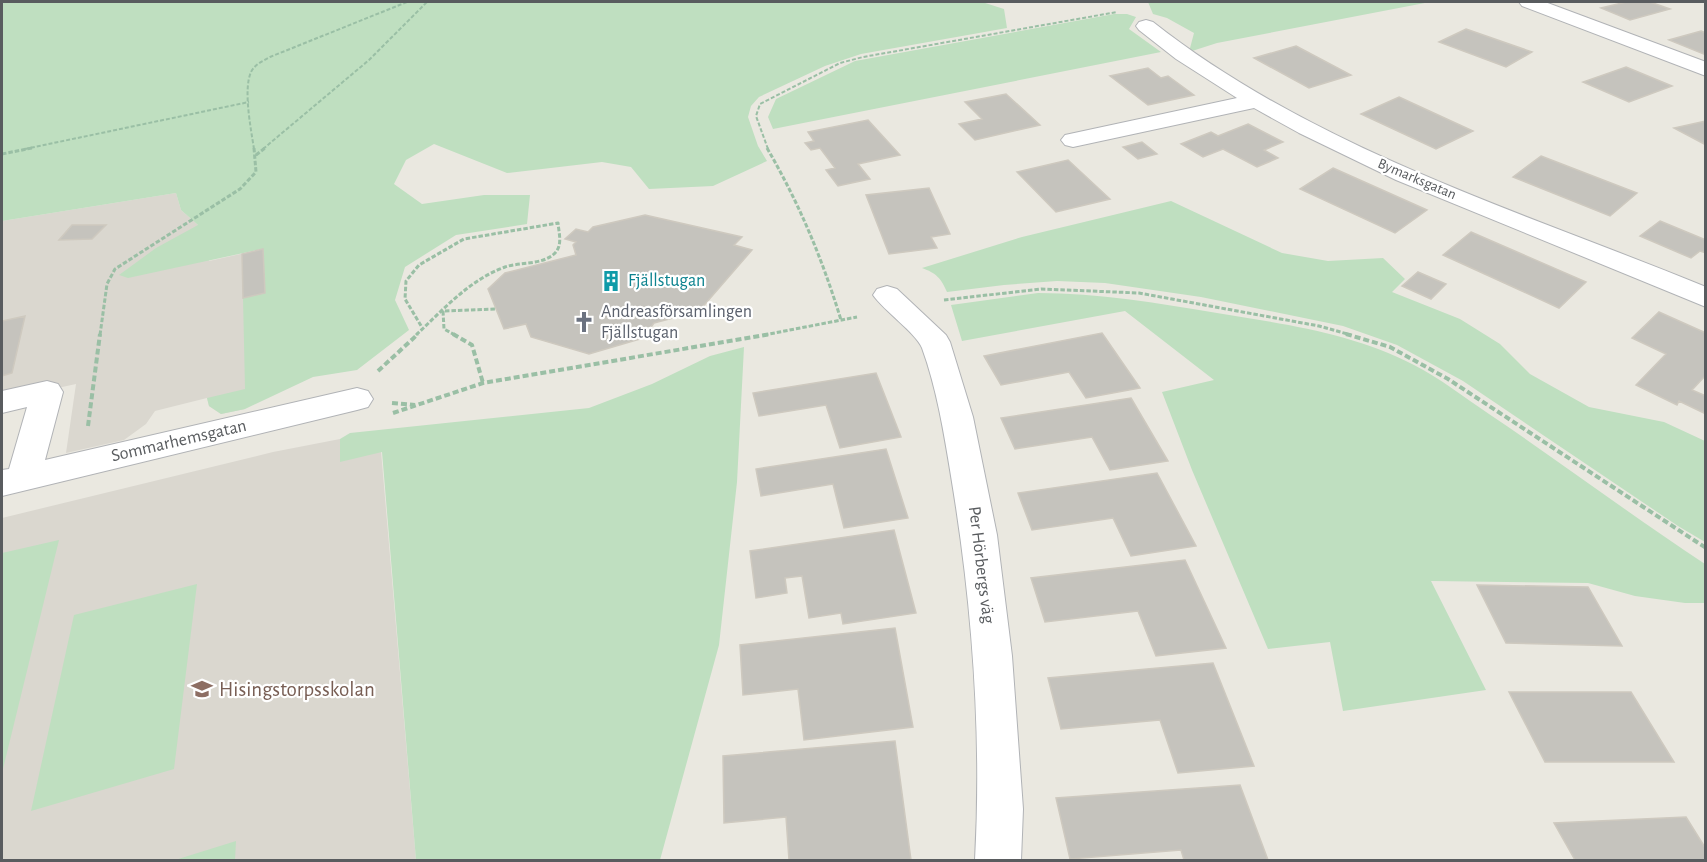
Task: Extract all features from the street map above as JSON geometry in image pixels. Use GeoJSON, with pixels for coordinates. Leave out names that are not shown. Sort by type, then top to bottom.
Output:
{"type":"FeatureCollection","features":[{"type":"Feature","properties":{"kind":"street"},"geometry":{"type":"LineString","coordinates":[[1529,2],[1706,70]]}},
{"type":"Feature","properties":{"kind":"street","name":"Bymarksgatan"},"geometry":{"type":"LineString","coordinates":[[1146,26],[1178,53],[1256,101],[1347,148],[1409,177],[1706,298]]}},
{"type":"Feature","properties":{"kind":"street"},"geometry":{"type":"LineString","coordinates":[[1072,140],[1256,101]]}},
{"type":"Feature","properties":{"kind":"street","name":"Per Hörbergs väg"},"geometry":{"type":"LineString","coordinates":[[893,301],[935,342],[957,417],[979,535],[992,656],[999,809],[998,861]]}},
{"type":"Feature","properties":{"kind":"street"},"geometry":{"type":"LineString","coordinates":[[2,402],[47,392],[12,481]]}},
{"type":"Feature","properties":{"kind":"street","name":"Sommarhemsgatan"},"geometry":{"type":"LineString","coordinates":[[12,481],[83,464],[371,407]]}},
{"type":"Feature","properties":{"kind":"path"},"geometry":{"type":"LineString","coordinates":[[83,464],[107,284],[115,269],[240,189],[256,172],[249,102],[250,74],[255,66],[270,57],[407,2]]}},
{"type":"Feature","properties":{"kind":"path"},"geometry":{"type":"LineString","coordinates":[[256,155],[369,60],[427,2]]}},
{"type":"Feature","properties":{"kind":"path"},"geometry":{"type":"LineString","coordinates":[[841,320],[826,271],[794,194],[765,144],[756,117],[760,104],[840,63],[863,57],[1118,12]]}},
{"type":"Feature","properties":{"kind":"path"},"geometry":{"type":"LineString","coordinates":[[2,154],[249,102]]}},
{"type":"Feature","properties":{"kind":"path"},"geometry":{"type":"LineString","coordinates":[[371,407],[376,373],[472,284],[505,267],[548,258],[556,252],[560,244],[558,223],[464,239],[419,265],[406,281],[405,299],[423,329]]}},
{"type":"Feature","properties":{"kind":"path"},"geometry":{"type":"LineString","coordinates":[[371,407],[418,406],[459,388],[720,344],[841,320],[893,301],[946,299],[1041,289],[1139,292],[1319,326],[1390,347],[1448,379],[1706,548]]}},
{"type":"Feature","properties":{"kind":"path"},"geometry":{"type":"LineString","coordinates":[[443,311],[495,309]]}},
{"type":"Feature","properties":{"kind":"path"},"geometry":{"type":"LineString","coordinates":[[443,311],[444,329],[472,345],[483,383]]}},
{"type":"Feature","properties":{"kind":"path"},"geometry":{"type":"LineString","coordinates":[[371,407],[418,406]]}},
{"type":"Feature","properties":{"kind":"shaded area"},"geometry":{"type":"Polygon","coordinates":[[[176,193],[181,210],[198,225],[209,261],[263,249],[245,409],[221,414],[209,406],[207,398],[155,411],[146,424],[124,440],[66,453],[76,384],[2,400],[2,221],[176,193]]]}},
{"type":"Feature","properties":{"kind":"shaded area","name":"Hisingstorpsskolan"},"geometry":{"type":"Polygon","coordinates":[[[340,439],[341,461],[381,451],[416,860],[2,860],[2,518],[273,452],[340,439]]]}},
{"type":"Feature","properties":{"kind":"green space"},"geometry":{"type":"Polygon","coordinates":[[[2,2],[982,2],[1004,9],[1007,28],[861,54],[825,66],[759,97],[751,106],[748,117],[758,146],[767,161],[713,186],[649,189],[631,167],[602,162],[507,173],[434,144],[406,160],[394,184],[422,204],[484,195],[530,195],[527,224],[456,235],[405,267],[395,300],[409,330],[357,370],[313,377],[245,409],[221,414],[209,406],[207,398],[245,389],[243,298],[262,249],[128,278],[119,275],[156,248],[198,225],[181,210],[176,193],[2,221],[2,2]]]}},
{"type":"Feature","properties":{"kind":"green space"},"geometry":{"type":"Polygon","coordinates":[[[1148,2],[1430,2],[1217,43],[1189,52],[1194,33],[1167,18],[1153,14],[1148,2]]]}},
{"type":"Feature","properties":{"kind":"green space"},"geometry":{"type":"Polygon","coordinates":[[[1114,14],[1136,17],[1129,29],[1161,52],[773,129],[768,117],[776,99],[855,61],[1114,14]]]}},
{"type":"Feature","properties":{"kind":"green space"},"geometry":{"type":"Polygon","coordinates":[[[1171,201],[1282,253],[1328,261],[1383,258],[1405,279],[1392,292],[1460,319],[1500,344],[1530,374],[1589,407],[1664,422],[1705,441],[1705,542],[1463,381],[1397,345],[1343,326],[1201,297],[1105,283],[1057,281],[947,292],[938,277],[922,268],[1022,237],[1171,201]]]}},
{"type":"Feature","properties":{"kind":"green space"},"geometry":{"type":"Polygon","coordinates":[[[1038,293],[1128,299],[1267,321],[1343,337],[1391,354],[1443,382],[1705,564],[1705,603],[1685,603],[1635,596],[1588,583],[1431,581],[1486,690],[1343,711],[1330,642],[1268,649],[1192,470],[1162,392],[1214,380],[1125,311],[962,341],[951,305],[1038,293]]]}},
{"type":"Feature","properties":{"kind":"green space"},"geometry":{"type":"Polygon","coordinates":[[[744,347],[737,482],[719,645],[660,860],[416,860],[382,452],[340,462],[340,439],[350,433],[589,408],[652,384],[710,356],[744,347]]]}},
{"type":"Feature","properties":{"kind":"green space"},"geometry":{"type":"Polygon","coordinates":[[[59,540],[2,773],[2,553],[59,540]]]}},
{"type":"Feature","properties":{"kind":"green space"},"geometry":{"type":"Polygon","coordinates":[[[197,584],[174,769],[31,811],[74,615],[197,584]]]}},
{"type":"Feature","properties":{"kind":"green space"},"geometry":{"type":"Polygon","coordinates":[[[236,841],[235,860],[175,860],[236,841]]]}},
{"type":"Feature","properties":{"kind":"building"},"geometry":{"type":"Polygon","coordinates":[[[1626,2],[1650,2],[1670,9],[1630,20],[1601,8],[1626,2]]]}},
{"type":"Feature","properties":{"kind":"building"},"geometry":{"type":"Polygon","coordinates":[[[1466,29],[1532,52],[1506,67],[1439,42],[1466,29]]]}},
{"type":"Feature","properties":{"kind":"building"},"geometry":{"type":"Polygon","coordinates":[[[1701,31],[1706,33],[1706,55],[1669,40],[1701,31]]]}},
{"type":"Feature","properties":{"kind":"building"},"geometry":{"type":"Polygon","coordinates":[[[1296,46],[1351,75],[1309,88],[1254,58],[1296,46]]]}},
{"type":"Feature","properties":{"kind":"building"},"geometry":{"type":"Polygon","coordinates":[[[1626,67],[1672,86],[1629,102],[1583,82],[1626,67]]]}},
{"type":"Feature","properties":{"kind":"building"},"geometry":{"type":"Polygon","coordinates":[[[1148,68],[1161,78],[1168,76],[1194,95],[1148,105],[1110,76],[1148,68]]]}},
{"type":"Feature","properties":{"kind":"building"},"geometry":{"type":"Polygon","coordinates":[[[1006,94],[1040,125],[975,140],[959,124],[982,119],[965,102],[1006,94]]]}},
{"type":"Feature","properties":{"kind":"building"},"geometry":{"type":"Polygon","coordinates":[[[1399,97],[1473,131],[1436,149],[1361,114],[1399,97]]]}},
{"type":"Feature","properties":{"kind":"building"},"geometry":{"type":"Polygon","coordinates":[[[868,120],[900,155],[858,164],[870,179],[838,186],[826,170],[835,168],[820,148],[811,150],[805,143],[814,141],[808,132],[868,120]]]}},
{"type":"Feature","properties":{"kind":"building"},"geometry":{"type":"Polygon","coordinates":[[[1706,121],[1706,145],[1674,128],[1706,121]]]}},
{"type":"Feature","properties":{"kind":"building"},"geometry":{"type":"Polygon","coordinates":[[[1248,124],[1283,142],[1264,150],[1278,158],[1257,167],[1223,149],[1203,157],[1181,144],[1211,132],[1218,136],[1248,124]]]}},
{"type":"Feature","properties":{"kind":"building"},"geometry":{"type":"Polygon","coordinates":[[[1142,142],[1157,154],[1138,159],[1123,147],[1142,142]]]}},
{"type":"Feature","properties":{"kind":"building"},"geometry":{"type":"Polygon","coordinates":[[[1541,156],[1637,193],[1610,216],[1513,177],[1541,156]]]}},
{"type":"Feature","properties":{"kind":"building"},"geometry":{"type":"Polygon","coordinates":[[[1068,160],[1110,199],[1056,212],[1017,172],[1068,160]]]}},
{"type":"Feature","properties":{"kind":"building"},"geometry":{"type":"Polygon","coordinates":[[[1333,168],[1427,210],[1395,233],[1300,189],[1333,168]]]}},
{"type":"Feature","properties":{"kind":"building"},"geometry":{"type":"Polygon","coordinates":[[[929,188],[950,234],[931,237],[937,248],[889,254],[866,195],[929,188]]]}},
{"type":"Feature","properties":{"kind":"building","name":"Fjällstugan"},"geometry":{"type":"Polygon","coordinates":[[[645,215],[742,237],[734,245],[752,250],[699,311],[654,323],[643,338],[589,354],[531,337],[526,324],[504,329],[488,289],[505,273],[576,255],[573,245],[576,242],[565,239],[576,229],[588,232],[593,227],[645,215]]]}},
{"type":"Feature","properties":{"kind":"building"},"geometry":{"type":"Polygon","coordinates":[[[1660,221],[1706,240],[1706,253],[1700,251],[1691,258],[1640,236],[1660,221]]]}},
{"type":"Feature","properties":{"kind":"building"},"geometry":{"type":"Polygon","coordinates":[[[72,225],[106,225],[92,239],[59,240],[72,225]]]}},
{"type":"Feature","properties":{"kind":"building"},"geometry":{"type":"Polygon","coordinates":[[[1471,232],[1586,282],[1559,308],[1443,255],[1471,232]]]}},
{"type":"Feature","properties":{"kind":"building"},"geometry":{"type":"Polygon","coordinates":[[[263,249],[265,293],[243,298],[242,254],[263,249]]]}},
{"type":"Feature","properties":{"kind":"building"},"geometry":{"type":"Polygon","coordinates":[[[1418,272],[1446,284],[1431,299],[1402,286],[1418,272]]]}},
{"type":"Feature","properties":{"kind":"building"},"geometry":{"type":"Polygon","coordinates":[[[1659,312],[1706,333],[1706,375],[1692,390],[1706,396],[1706,414],[1679,401],[1677,405],[1636,385],[1666,354],[1632,338],[1659,312]]]}},
{"type":"Feature","properties":{"kind":"building"},"geometry":{"type":"Polygon","coordinates":[[[25,316],[12,373],[2,376],[2,321],[25,316]]]}},
{"type":"Feature","properties":{"kind":"building"},"geometry":{"type":"Polygon","coordinates":[[[1102,333],[1140,388],[1086,398],[1069,372],[1001,385],[984,356],[1102,333]]]}},
{"type":"Feature","properties":{"kind":"building"},"geometry":{"type":"Polygon","coordinates":[[[876,373],[901,437],[840,448],[826,405],[759,416],[753,393],[876,373]]]}},
{"type":"Feature","properties":{"kind":"building"},"geometry":{"type":"Polygon","coordinates":[[[1131,398],[1168,461],[1110,470],[1092,437],[1015,449],[1001,418],[1131,398]]]}},
{"type":"Feature","properties":{"kind":"building"},"geometry":{"type":"Polygon","coordinates":[[[886,449],[908,518],[844,528],[833,484],[761,496],[756,469],[886,449]]]}},
{"type":"Feature","properties":{"kind":"building"},"geometry":{"type":"Polygon","coordinates":[[[1157,473],[1196,546],[1131,556],[1113,518],[1032,530],[1018,493],[1157,473]]]}},
{"type":"Feature","properties":{"kind":"building"},"geometry":{"type":"Polygon","coordinates":[[[894,530],[916,613],[843,624],[841,613],[809,618],[802,576],[785,578],[787,593],[756,598],[750,551],[894,530]]]}},
{"type":"Feature","properties":{"kind":"building"},"geometry":{"type":"Polygon","coordinates":[[[1185,560],[1226,648],[1156,656],[1138,611],[1045,622],[1031,578],[1185,560]]]}},
{"type":"Feature","properties":{"kind":"building"},"geometry":{"type":"Polygon","coordinates":[[[1477,585],[1588,587],[1622,646],[1506,643],[1477,585]]]}},
{"type":"Feature","properties":{"kind":"building"},"geometry":{"type":"Polygon","coordinates":[[[895,628],[913,727],[804,740],[798,689],[743,695],[740,645],[895,628]]]}},
{"type":"Feature","properties":{"kind":"building"},"geometry":{"type":"Polygon","coordinates":[[[1213,663],[1254,766],[1178,773],[1160,720],[1061,729],[1048,678],[1213,663]]]}},
{"type":"Feature","properties":{"kind":"building"},"geometry":{"type":"Polygon","coordinates":[[[1509,692],[1631,692],[1674,762],[1545,762],[1509,692]]]}},
{"type":"Feature","properties":{"kind":"building"},"geometry":{"type":"Polygon","coordinates":[[[895,741],[911,860],[789,860],[786,817],[724,823],[723,756],[895,741]]]}},
{"type":"Feature","properties":{"kind":"building"},"geometry":{"type":"Polygon","coordinates":[[[1240,785],[1268,860],[1184,860],[1181,850],[1070,859],[1056,798],[1240,785]]]}},
{"type":"Feature","properties":{"kind":"building"},"geometry":{"type":"Polygon","coordinates":[[[1686,817],[1706,849],[1706,860],[1575,860],[1554,823],[1686,817]]]}},
{"type":"Feature","properties":{"kind":"place","name":"Fjällstugan"},"geometry":{"type":"Point","coordinates":[611,281]}},
{"type":"Feature","properties":{"kind":"place","name":"Andreasförsamlingen Fjällstugan"},"geometry":{"type":"Point","coordinates":[584,322]}},
{"type":"Feature","properties":{"kind":"place","name":"Hisingstorpsskolan"},"geometry":{"type":"Point","coordinates":[202,689]}}]}
